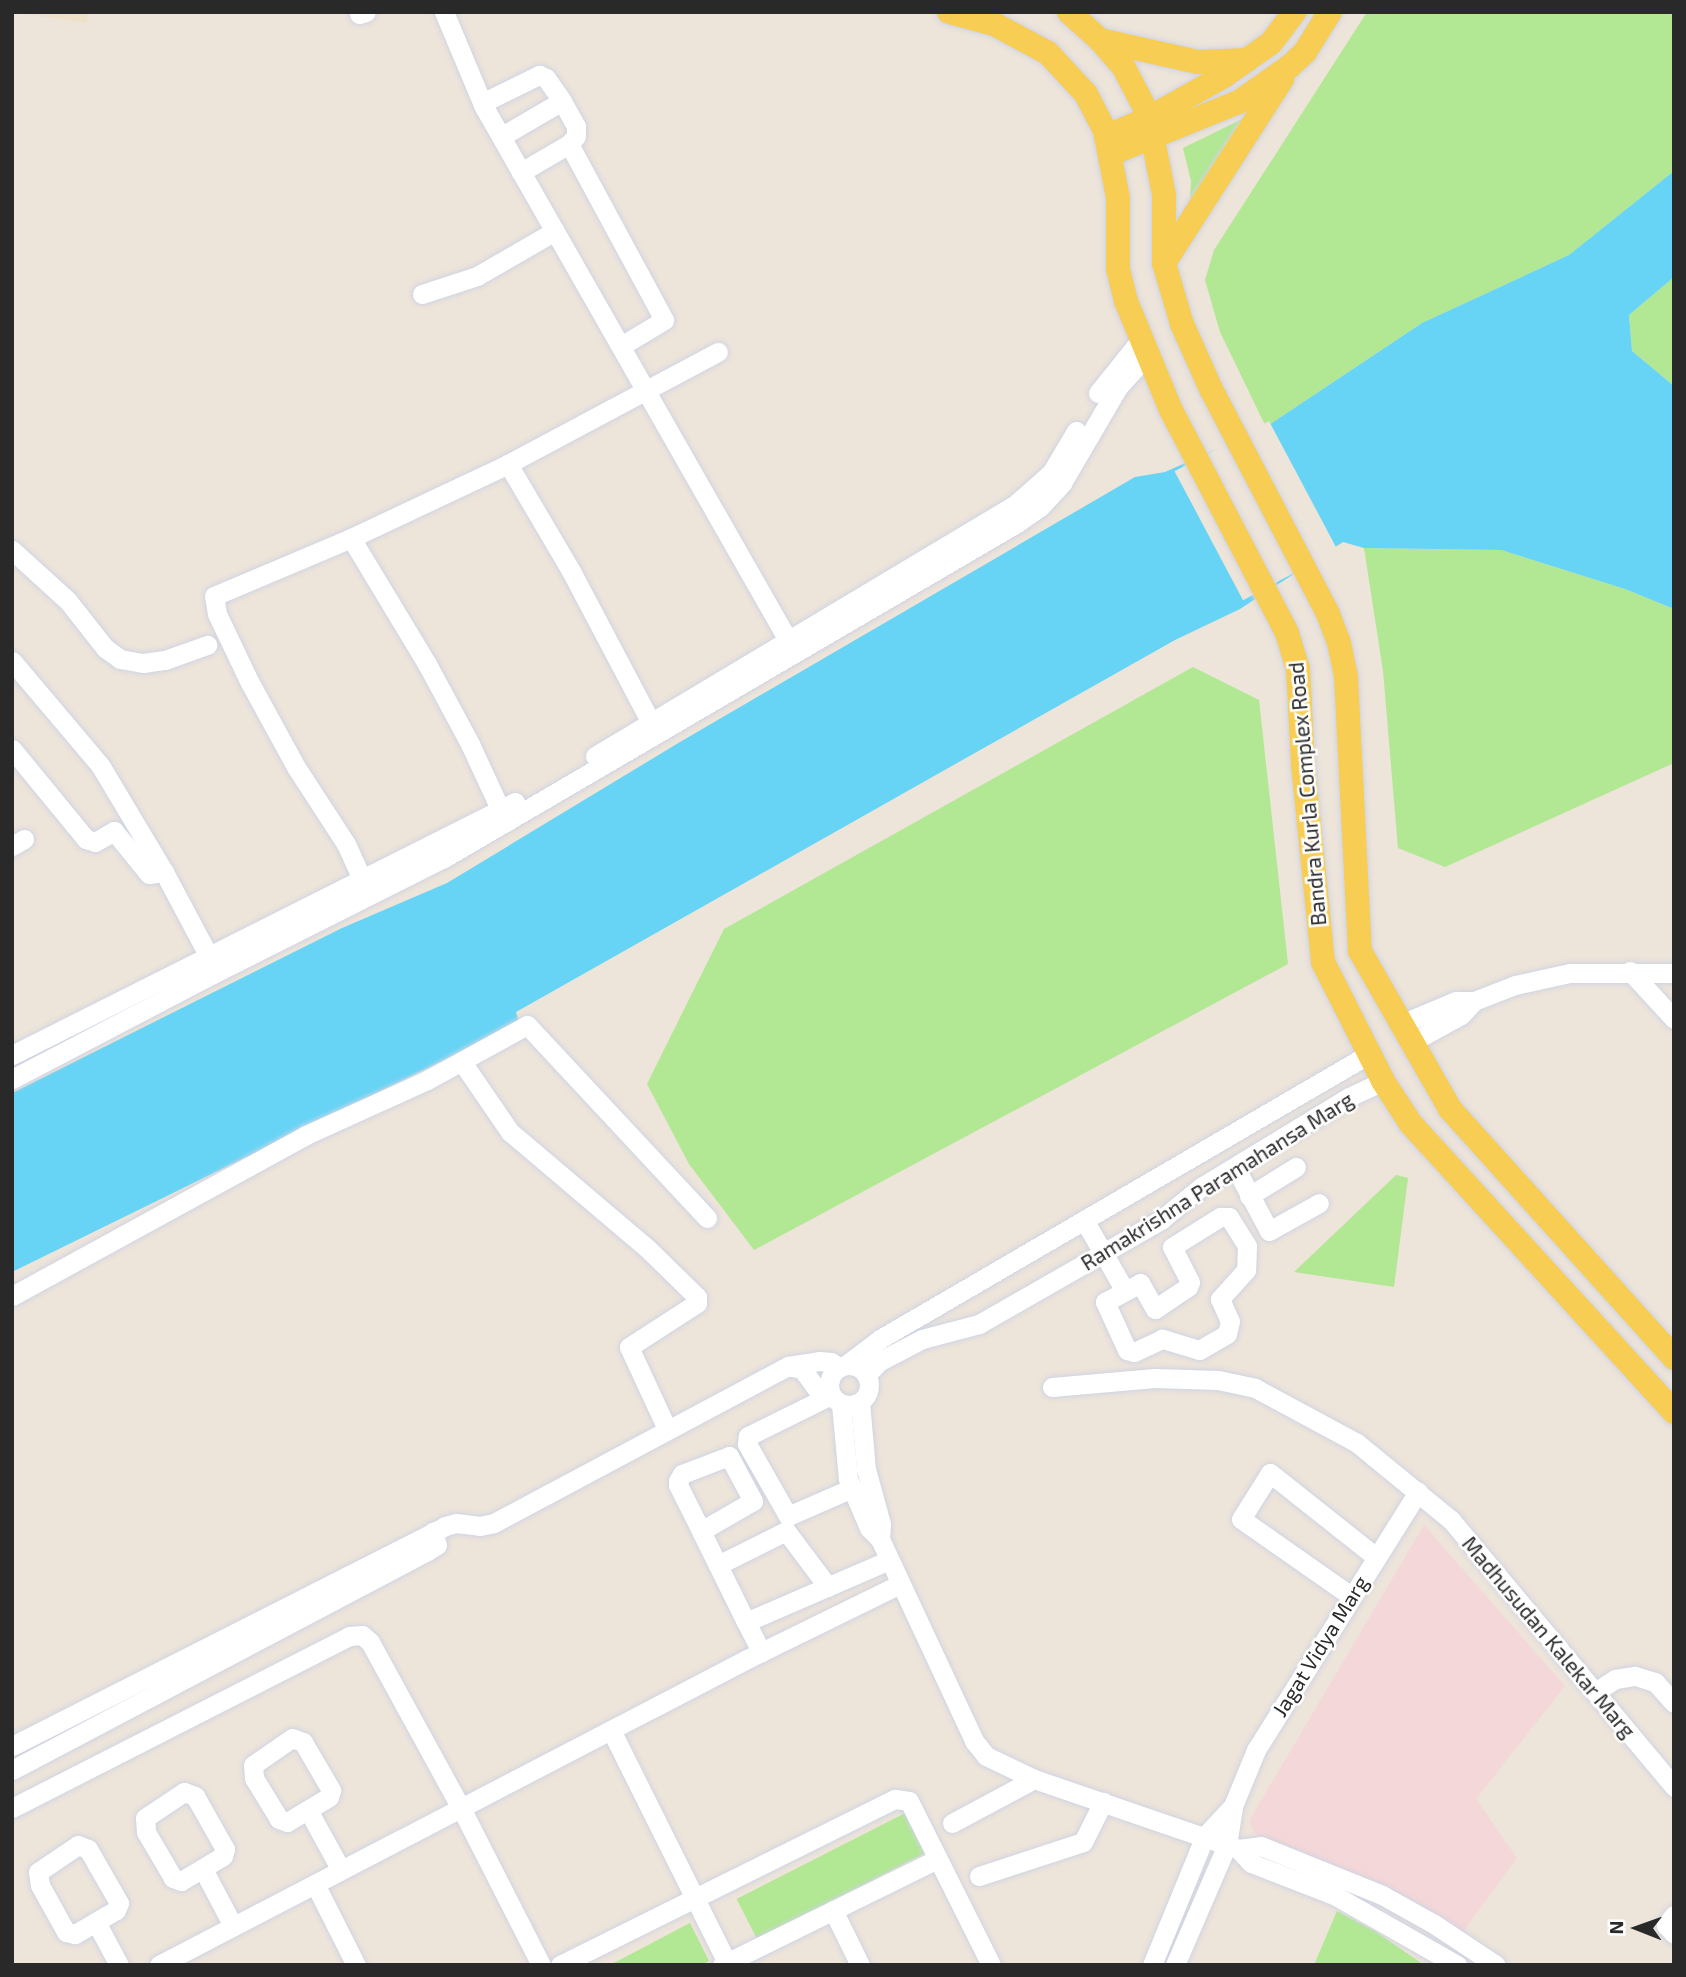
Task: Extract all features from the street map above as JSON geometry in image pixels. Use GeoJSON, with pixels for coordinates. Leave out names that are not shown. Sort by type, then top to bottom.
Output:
{"type":"FeatureCollection","features":[{"type":"Feature","properties":{"kind":"main road","name":"Bandra Kurla Complex Road"},"geometry":{"type":"LineString","coordinates":[[949,12],[994,24],[1048,53],[1086,94],[1108,146],[1118,198],[1118,269],[1126,300],[1171,410],[1287,633],[1300,682],[1303,765],[1323,962],[1369,1054],[1411,1124],[1674,1412]]}},
{"type":"Feature","properties":{"kind":"main road","name":"Bandra Kurla Complex Road"},"geometry":{"type":"LineString","coordinates":[[1069,12],[1100,40],[1124,68],[1151,128],[1164,195],[1164,263],[1182,324],[1212,389],[1328,614],[1339,643],[1346,677],[1360,951],[1450,1109],[1674,1357]]}},
{"type":"Feature","properties":{"kind":"main road"},"geometry":{"type":"LineString","coordinates":[[1151,128],[1248,60],[1281,33],[1294,12]]}},
{"type":"Feature","properties":{"kind":"main road"},"geometry":{"type":"LineString","coordinates":[[1108,146],[1151,128],[1239,102],[1290,66],[1305,52],[1330,12]]}},
{"type":"Feature","properties":{"kind":"main road"},"geometry":{"type":"LineString","coordinates":[[1100,40],[1198,62],[1248,60]]}},
{"type":"Feature","properties":{"kind":"main road"},"geometry":{"type":"LineString","coordinates":[[1164,263],[1290,66]]}},
{"type":"Feature","properties":{"kind":"street"},"geometry":{"type":"LineString","coordinates":[[444,12],[482,103],[649,391],[792,646]]}},
{"type":"Feature","properties":{"kind":"street"},"geometry":{"type":"LineString","coordinates":[[482,103],[539,75],[546,78],[562,101],[576,126],[576,136],[569,144],[521,172]]}},
{"type":"Feature","properties":{"kind":"street"},"geometry":{"type":"LineString","coordinates":[[502,136],[562,101]]}},
{"type":"Feature","properties":{"kind":"street"},"geometry":{"type":"LineString","coordinates":[[569,144],[664,320],[621,346]]}},
{"type":"Feature","properties":{"kind":"street"},"geometry":{"type":"LineString","coordinates":[[422,294],[477,276],[555,231]]}},
{"type":"Feature","properties":{"kind":"street"},"geometry":{"type":"LineString","coordinates":[[36,1066],[19,1051],[80,1020],[213,963],[504,816],[792,646],[1057,478],[1096,396],[1145,346]]}},
{"type":"Feature","properties":{"kind":"street"},"geometry":{"type":"LineString","coordinates":[[365,886],[346,844],[296,768],[249,681],[216,614],[214,596],[351,538],[508,464],[718,352]]}},
{"type":"Feature","properties":{"kind":"street"},"geometry":{"type":"LineString","coordinates":[[508,464],[571,571],[654,729]]}},
{"type":"Feature","properties":{"kind":"street"},"geometry":{"type":"LineString","coordinates":[[351,538],[427,664],[504,816]]}},
{"type":"Feature","properties":{"kind":"street"},"geometry":{"type":"LineString","coordinates":[[12,550],[68,601],[105,648],[120,659],[143,663],[165,660],[207,645]]}},
{"type":"Feature","properties":{"kind":"street"},"geometry":{"type":"LineString","coordinates":[[12,661],[100,765],[164,872],[213,963]]}},
{"type":"Feature","properties":{"kind":"street"},"geometry":{"type":"LineString","coordinates":[[12,749],[86,839],[95,842],[132,819]]}},
{"type":"Feature","properties":{"kind":"street"},"geometry":{"type":"LineString","coordinates":[[114,831],[149,874],[164,872]]}},
{"type":"Feature","properties":{"kind":"street"},"geometry":{"type":"LineString","coordinates":[[12,1079],[91,1038],[213,963]]}},
{"type":"Feature","properties":{"kind":"street"},"geometry":{"type":"LineString","coordinates":[[1630,971],[1674,1019]]}},
{"type":"Feature","properties":{"kind":"street"},"geometry":{"type":"LineString","coordinates":[[1406,1033],[1456,1002],[1474,1001],[1515,985],[1570,973],[1674,973]]}},
{"type":"Feature","properties":{"kind":"street"},"geometry":{"type":"LineString","coordinates":[[80,1020],[91,1038]]}},
{"type":"Feature","properties":{"kind":"street"},"geometry":{"type":"LineString","coordinates":[[12,1296],[306,1135],[376,1105],[462,1062],[527,1025],[707,1218]]}},
{"type":"Feature","properties":{"kind":"street"},"geometry":{"type":"LineString","coordinates":[[1369,1054],[898,1329],[831,1376],[840,1397],[855,1476],[869,1528],[880,1539],[974,1741],[993,1761],[1034,1779],[1232,1847],[1251,1863],[1334,1895],[1457,1965]]}},
{"type":"Feature","properties":{"kind":"street"},"geometry":{"type":"LineString","coordinates":[[462,1062],[510,1132],[647,1248],[697,1297],[697,1303],[629,1348],[667,1429]]}},
{"type":"Feature","properties":{"kind":"street","name":"Ramakrishna Paramahansa Marg"},"geometry":{"type":"LineString","coordinates":[[866,1375],[880,1361],[907,1347],[940,1333],[979,1324],[1162,1219],[1202,1187],[1349,1097],[1383,1081]]}},
{"type":"Feature","properties":{"kind":"street"},"geometry":{"type":"LineString","coordinates":[[1249,1196],[1293,1169],[1275,1143]]}},
{"type":"Feature","properties":{"kind":"street"},"geometry":{"type":"LineString","coordinates":[[1235,1167],[1269,1231],[1319,1203]]}},
{"type":"Feature","properties":{"kind":"street"},"geometry":{"type":"LineString","coordinates":[[1155,1309],[1190,1284],[1172,1251],[1174,1243],[1220,1217],[1229,1217],[1247,1246],[1245,1270],[1220,1299],[1230,1321],[1227,1334],[1199,1350],[1162,1339],[1134,1352],[1127,1350],[1105,1307],[1108,1298],[1140,1283],[1172,1341]]}},
{"type":"Feature","properties":{"kind":"street"},"geometry":{"type":"LineString","coordinates":[[1084,1220],[1124,1289]]}},
{"type":"Feature","properties":{"kind":"street"},"geometry":{"type":"LineString","coordinates":[[898,1329],[907,1347]]}},
{"type":"Feature","properties":{"kind":"street"},"geometry":{"type":"LineString","coordinates":[[12,1770],[303,1608],[433,1532],[456,1523],[480,1526],[494,1523],[788,1367],[819,1361],[860,1367],[866,1375],[868,1391],[840,1397],[748,1436],[747,1444],[788,1516],[855,1476]]}},
{"type":"Feature","properties":{"kind":"street"},"geometry":{"type":"LineString","coordinates":[[788,1367],[802,1369],[816,1388],[840,1397]]}},
{"type":"Feature","properties":{"kind":"street","name":"Madhusudan Kalekar Marg"},"geometry":{"type":"LineString","coordinates":[[1052,1387],[1155,1378],[1218,1380],[1255,1388],[1357,1444],[1451,1520],[1674,1787]]}},
{"type":"Feature","properties":{"kind":"street"},"geometry":{"type":"LineString","coordinates":[[1351,1596],[1241,1520],[1270,1474],[1376,1557]]}},
{"type":"Feature","properties":{"kind":"street","name":"Jagat Vidya Marg"},"geometry":{"type":"LineString","coordinates":[[1233,1806],[1256,1750],[1418,1492]]}},
{"type":"Feature","properties":{"kind":"street"},"geometry":{"type":"LineString","coordinates":[[701,1531],[761,1652]]}},
{"type":"Feature","properties":{"kind":"street"},"geometry":{"type":"LineString","coordinates":[[718,1564],[786,1531],[828,1587]]}},
{"type":"Feature","properties":{"kind":"street"},"geometry":{"type":"LineString","coordinates":[[746,1622],[889,1560]]}},
{"type":"Feature","properties":{"kind":"street"},"geometry":{"type":"LineString","coordinates":[[166,1963],[761,1652],[900,1584]]}},
{"type":"Feature","properties":{"kind":"street"},"geometry":{"type":"LineString","coordinates":[[12,1746],[303,1608]]}},
{"type":"Feature","properties":{"kind":"street"},"geometry":{"type":"LineString","coordinates":[[12,1808],[355,1634],[370,1642],[461,1808],[541,1965]]}},
{"type":"Feature","properties":{"kind":"street"},"geometry":{"type":"LineString","coordinates":[[1595,1692],[1615,1679],[1635,1676],[1655,1682],[1674,1703]]}},
{"type":"Feature","properties":{"kind":"street"},"geometry":{"type":"LineString","coordinates":[[611,1730],[725,1964],[937,1858]]}},
{"type":"Feature","properties":{"kind":"street"},"geometry":{"type":"LineString","coordinates":[[951,1823],[1034,1779]]}},
{"type":"Feature","properties":{"kind":"street"},"geometry":{"type":"LineString","coordinates":[[184,1792],[195,1796],[225,1849],[223,1856],[202,1869],[181,1881],[173,1878],[145,1825],[145,1818],[184,1792]]}},
{"type":"Feature","properties":{"kind":"street"},"geometry":{"type":"LineString","coordinates":[[560,1965],[895,1798],[909,1801],[991,1965]]}},
{"type":"Feature","properties":{"kind":"street"},"geometry":{"type":"LineString","coordinates":[[979,1876],[1083,1842],[1103,1802]]}},
{"type":"Feature","properties":{"kind":"street"},"geometry":{"type":"LineString","coordinates":[[1152,1965],[1205,1836],[1233,1806]]}},
{"type":"Feature","properties":{"kind":"street"},"geometry":{"type":"LineString","coordinates":[[1175,1965],[1232,1847],[1233,1806]]}},
{"type":"Feature","properties":{"kind":"street"},"geometry":{"type":"LineString","coordinates":[[308,1810],[341,1870]]}},
{"type":"Feature","properties":{"kind":"street"},"geometry":{"type":"LineString","coordinates":[[78,1845],[88,1849],[119,1903],[116,1910],[96,1922],[75,1934],[66,1932],[38,1879],[38,1872],[78,1845]]}},
{"type":"Feature","properties":{"kind":"street"},"geometry":{"type":"LineString","coordinates":[[1232,1847],[1261,1846],[1375,1892],[1434,1924],[1496,1965]]}},
{"type":"Feature","properties":{"kind":"street"},"geometry":{"type":"LineString","coordinates":[[202,1869],[233,1926]]}},
{"type":"Feature","properties":{"kind":"street"},"geometry":{"type":"LineString","coordinates":[[315,1884],[356,1965]]}},
{"type":"Feature","properties":{"kind":"street"},"geometry":{"type":"LineString","coordinates":[[1366,1912],[1375,1892]]}},
{"type":"Feature","properties":{"kind":"street"},"geometry":{"type":"LineString","coordinates":[[833,1910],[860,1965]]}},
{"type":"Feature","properties":{"kind":"street"},"geometry":{"type":"LineString","coordinates":[[1674,1915],[1666,1925],[1674,1934]]}},
{"type":"Feature","properties":{"kind":"street"},"geometry":{"type":"LineString","coordinates":[[96,1922],[119,1965]]}},
{"type":"Feature","properties":{"kind":"shaded area"},"geometry":{"type":"Polygon","coordinates":[[[12,12],[88,12],[87,23],[12,12]]]}},
{"type":"Feature","properties":{"kind":"shaded area"},"geometry":{"type":"Polygon","coordinates":[[[1424,1525],[1565,1686],[1476,1799],[1517,1858],[1453,1945],[1259,1841],[1249,1821],[1424,1525]]]}},
{"type":"Feature","properties":{"kind":"green space"},"geometry":{"type":"Polygon","coordinates":[[[1367,12],[1674,12],[1674,171],[1569,255],[1422,323],[1266,427],[1220,332],[1205,280],[1214,250],[1367,12]]]}},
{"type":"Feature","properties":{"kind":"green space"},"geometry":{"type":"Polygon","coordinates":[[[1242,119],[1190,201],[1191,181],[1183,148],[1242,119]]]}},
{"type":"Feature","properties":{"kind":"green space"},"geometry":{"type":"Polygon","coordinates":[[[1674,277],[1674,386],[1632,351],[1629,315],[1674,277]]]}},
{"type":"Feature","properties":{"kind":"green space"},"geometry":{"type":"Polygon","coordinates":[[[1364,548],[1501,550],[1625,589],[1674,609],[1674,763],[1445,867],[1398,848],[1383,671],[1364,548]]]}},
{"type":"Feature","properties":{"kind":"green space"},"geometry":{"type":"Polygon","coordinates":[[[1193,667],[1259,700],[1288,964],[754,1250],[689,1164],[647,1084],[724,929],[1193,667]]]}},
{"type":"Feature","properties":{"kind":"green space"},"geometry":{"type":"Polygon","coordinates":[[[1396,1175],[1408,1178],[1394,1287],[1294,1272],[1396,1175]]]}},
{"type":"Feature","properties":{"kind":"green space"},"geometry":{"type":"Polygon","coordinates":[[[913,1809],[933,1849],[757,1939],[737,1899],[913,1809]]]}},
{"type":"Feature","properties":{"kind":"green space"},"geometry":{"type":"Polygon","coordinates":[[[1337,1911],[1375,1931],[1424,1965],[1314,1965],[1337,1911]]]}},
{"type":"Feature","properties":{"kind":"green space"},"geometry":{"type":"Polygon","coordinates":[[[690,1923],[709,1961],[701,1965],[610,1965],[690,1923]]]}},
{"type":"Feature","properties":{"kind":"water"},"geometry":{"type":"Polygon","coordinates":[[[1674,171],[1674,277],[1629,315],[1632,351],[1674,386],[1674,609],[1625,589],[1501,550],[1364,548],[1343,542],[1240,609],[1175,640],[516,1012],[519,1023],[12,1272],[12,1093],[342,928],[447,883],[680,742],[1135,477],[1165,472],[1266,427],[1422,323],[1569,255],[1674,171]]]}},
{"type":"Feature","properties":{"kind":"pier"},"geometry":{"type":"Polygon","coordinates":[[[1269,421],[1338,550],[1243,600],[1175,471],[1269,421]]]}}]}
